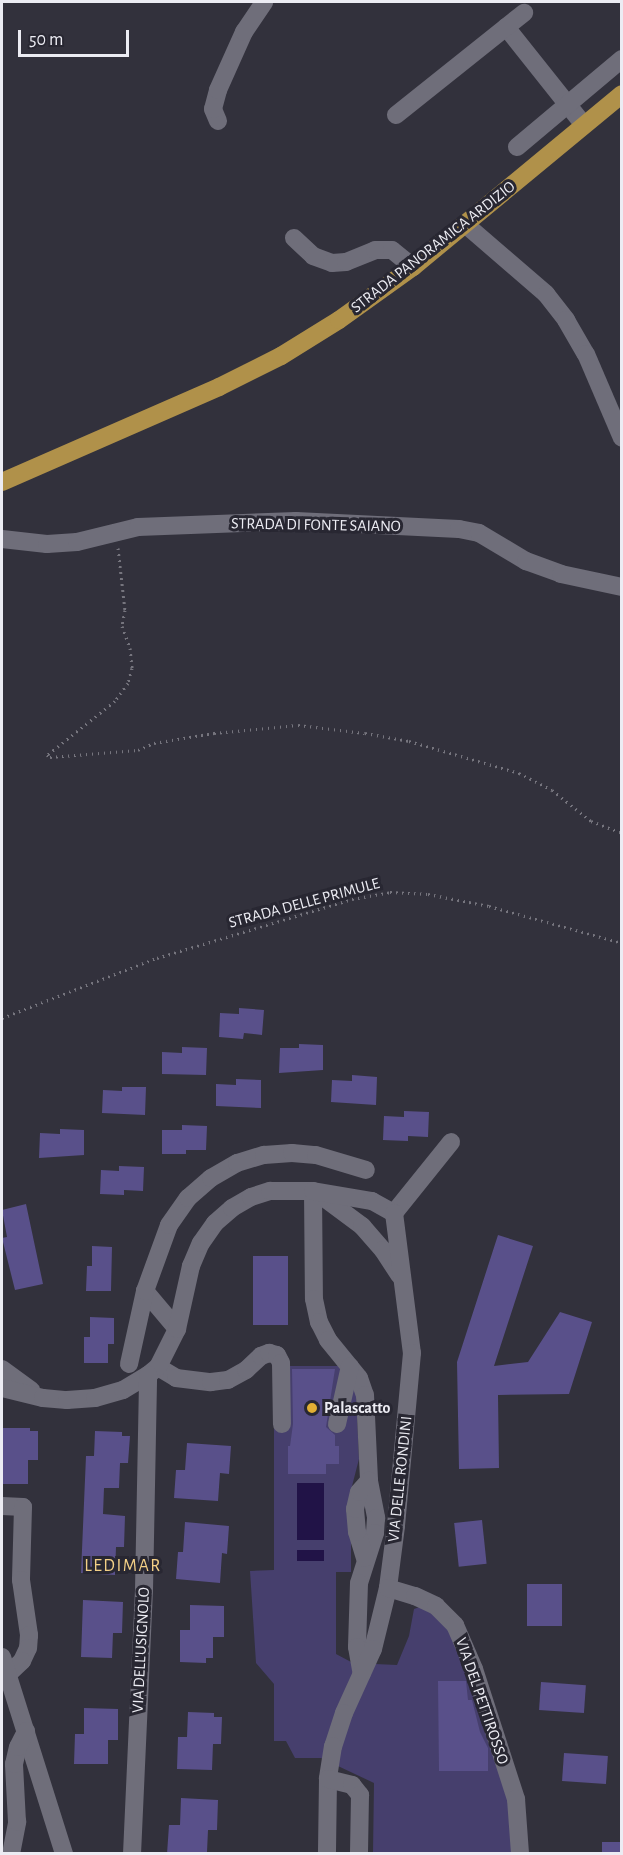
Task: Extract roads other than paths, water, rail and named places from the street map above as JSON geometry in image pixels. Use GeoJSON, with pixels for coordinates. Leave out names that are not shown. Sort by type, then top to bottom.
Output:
{"type":"FeatureCollection","features":[{"type":"Feature","properties":{"kind":"main road","name":"STRADA PANORAMICA ARDIZIO"},"geometry":{"type":"LineString","coordinates":[[2,482],[219,387],[281,356],[339,320],[413,267],[621,94]]}},
{"type":"Feature","properties":{"kind":"street"},"geometry":{"type":"LineString","coordinates":[[218,121],[213,109],[218,90],[244,32],[264,2]]}},
{"type":"Feature","properties":{"kind":"street"},"geometry":{"type":"LineString","coordinates":[[396,115],[524,14]]}},
{"type":"Feature","properties":{"kind":"street"},"geometry":{"type":"LineString","coordinates":[[506,27],[584,125]]}},
{"type":"Feature","properties":{"kind":"street"},"geometry":{"type":"LineString","coordinates":[[517,147],[621,59]]}},
{"type":"Feature","properties":{"kind":"street"},"geometry":{"type":"LineString","coordinates":[[465,224],[546,294],[566,320],[586,354],[621,438]]}},
{"type":"Feature","properties":{"kind":"street"},"geometry":{"type":"LineString","coordinates":[[294,238],[313,256],[332,263],[346,262],[375,250],[392,250],[413,267]]}},
{"type":"Feature","properties":{"kind":"street","name":"STRADA DI FONTE SAIANO"},"geometry":{"type":"LineString","coordinates":[[2,539],[77,542],[138,527],[296,521],[459,529],[479,533],[526,561],[561,574],[621,586]]}},
{"type":"Feature","properties":{"kind":"street"},"geometry":{"type":"LineString","coordinates":[[2,1388],[43,1398],[67,1400],[95,1398],[123,1390],[153,1371],[177,1329],[191,1266],[201,1243],[215,1222],[232,1208],[251,1197],[270,1191],[313,1191],[372,1201],[394,1214],[452,1142]]}},
{"type":"Feature","properties":{"kind":"street"},"geometry":{"type":"LineString","coordinates":[[129,1364],[145,1291],[169,1225],[188,1198],[211,1178],[228,1168],[264,1155],[292,1153],[316,1155],[366,1170]]}},
{"type":"Feature","properties":{"kind":"street","name":"VIA DELLE RONDINI"},"geometry":{"type":"LineString","coordinates":[[313,1191],[340,1208],[362,1226],[383,1250],[402,1280]]}},
{"type":"Feature","properties":{"kind":"street","name":"VIA DELLE RONDINI"},"geometry":{"type":"LineString","coordinates":[[313,1191],[314,1299],[319,1322],[328,1340],[359,1378],[365,1395],[369,1481],[376,1518],[375,1533],[365,1558],[359,1583],[357,1647],[362,1674]]}},
{"type":"Feature","properties":{"kind":"street","name":"VIA DELLE RONDINI"},"geometry":{"type":"LineString","coordinates":[[327,1854],[328,1779],[337,1735],[373,1649],[388,1588],[412,1353],[409,1314],[402,1280],[394,1214]]}},
{"type":"Feature","properties":{"kind":"street"},"geometry":{"type":"LineString","coordinates":[[145,1291],[177,1329]]}},
{"type":"Feature","properties":{"kind":"street"},"geometry":{"type":"LineString","coordinates":[[153,1371],[176,1378],[211,1383],[228,1380],[246,1370],[261,1356],[269,1353],[277,1356],[281,1363],[282,1424]]}},
{"type":"Feature","properties":{"kind":"street"},"geometry":{"type":"LineString","coordinates":[[337,1424],[350,1366]]}},
{"type":"Feature","properties":{"kind":"street"},"geometry":{"type":"LineString","coordinates":[[2,1368],[43,1398]]}},
{"type":"Feature","properties":{"kind":"street","name":"VIA DELL'USIGNOLO"},"geometry":{"type":"LineString","coordinates":[[132,1854],[153,1371]]}},
{"type":"Feature","properties":{"kind":"street"},"geometry":{"type":"LineString","coordinates":[[2,1506],[23,1507],[21,1580],[29,1635],[28,1648],[22,1661],[8,1675]]}},
{"type":"Feature","properties":{"kind":"street","name":"VIA DEL PETTIROSSO"},"geometry":{"type":"LineString","coordinates":[[388,1588],[415,1596],[436,1606],[455,1625],[474,1669],[516,1799],[520,1854]]}},
{"type":"Feature","properties":{"kind":"street"},"geometry":{"type":"LineString","coordinates":[[2,1657],[64,1854]]}},
{"type":"Feature","properties":{"kind":"street"},"geometry":{"type":"LineString","coordinates":[[11,1854],[15,1844],[17,1822],[14,1764],[18,1747],[26,1731]]}},
{"type":"Feature","properties":{"kind":"street"},"geometry":{"type":"LineString","coordinates":[[328,1779],[352,1785],[360,1795],[359,1854]]}},
{"type":"Feature","properties":{"kind":"place","name":"Palascatto"},"geometry":{"type":"Point","coordinates":[312,1408]}},
{"type":"Feature","properties":{"kind":"district","name":"LEDIMAR"},"geometry":{"type":"Point","coordinates":[123,1566]}}]}
